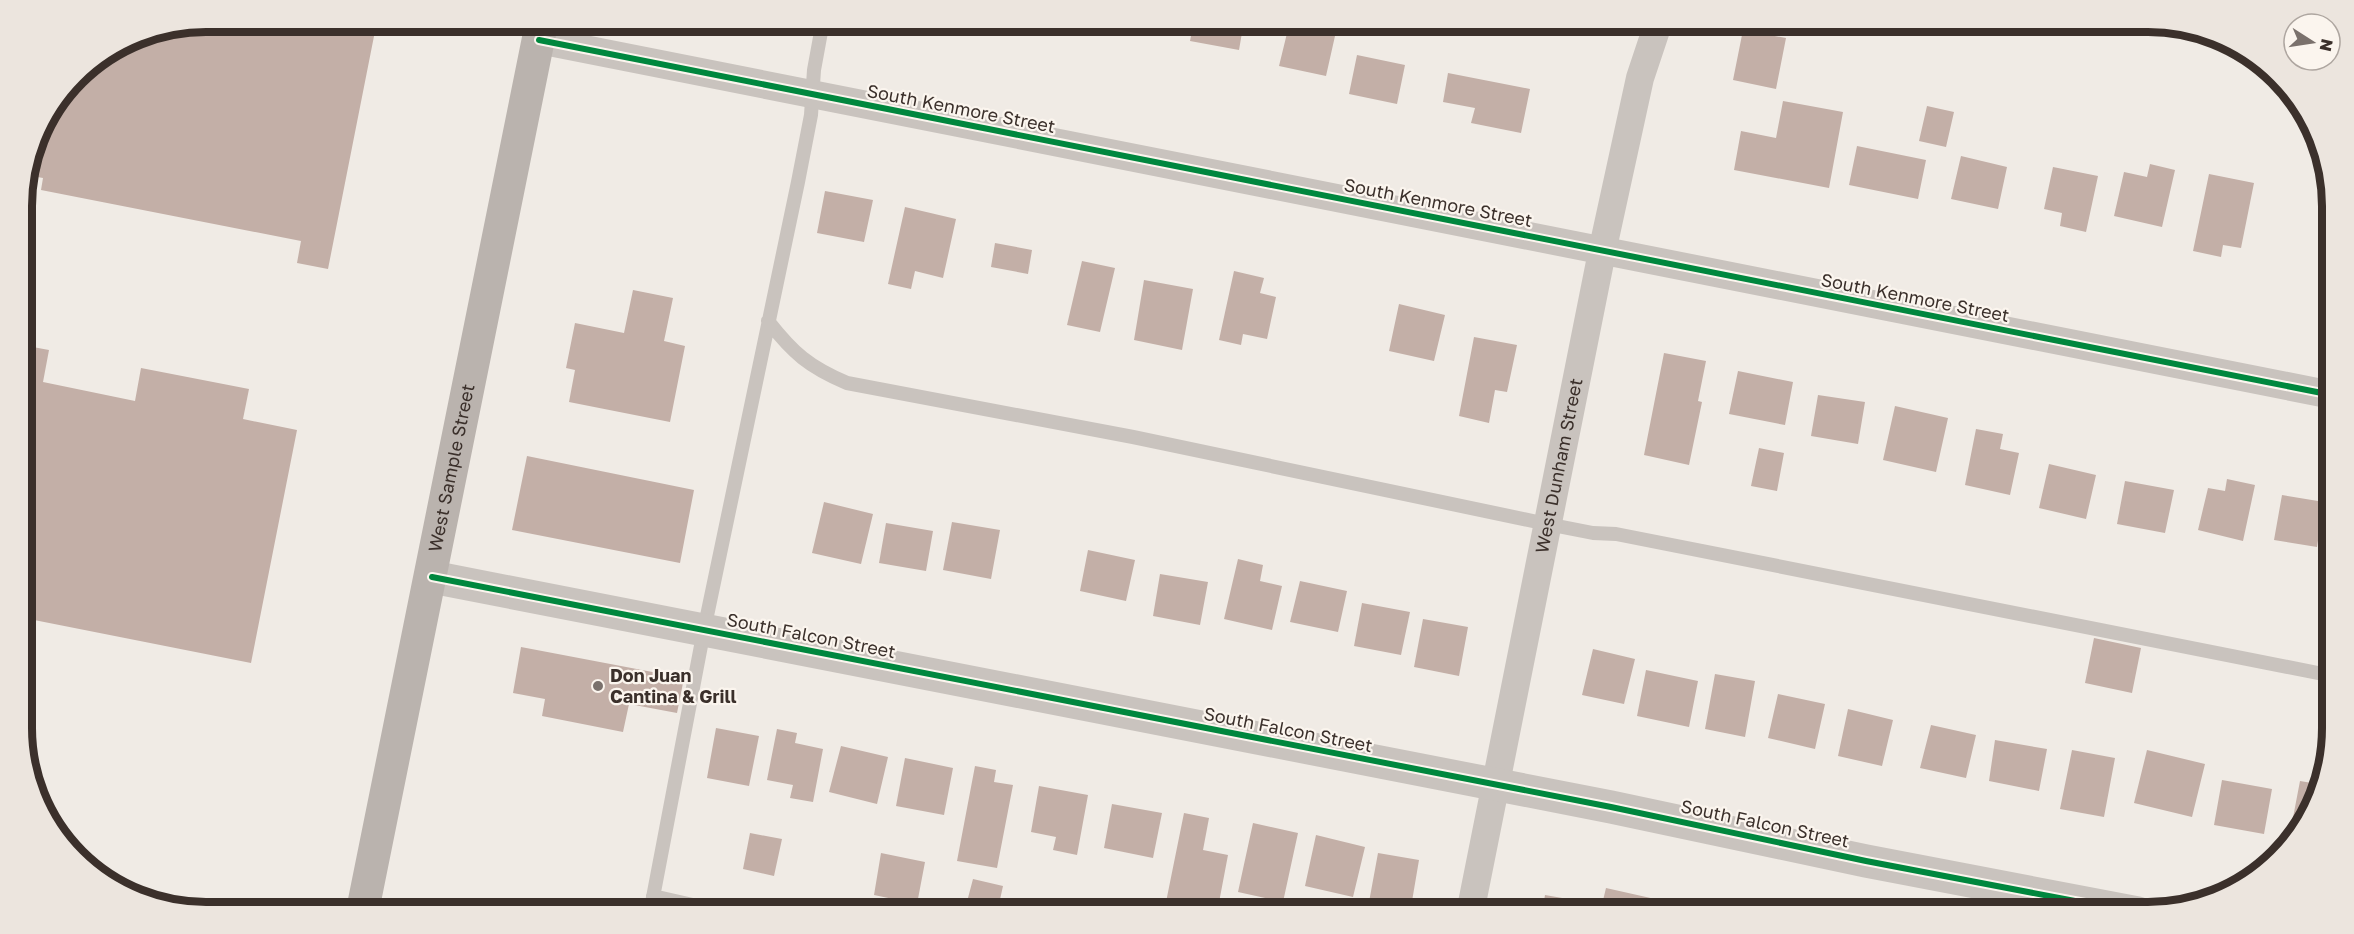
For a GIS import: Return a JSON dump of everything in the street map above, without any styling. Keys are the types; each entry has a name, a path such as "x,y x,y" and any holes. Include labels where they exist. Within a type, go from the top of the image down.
{"main road":[{"name":"West Sample Street","path":"364,902 432,577 540,32"}],"street":[{"name":"South Kenmore Street","path":"544,32 813,95 2322,393"},
{"name":"West Dunham Street","path":"1472,902 1602,252 1640,78 1655,32"},
{"name":"South Falcon Street","path":"432,577 1611,807 1866,861 2080,902"}],"lane":[{"path":"652,902 704,630 798,182 821,32"},
{"path":"768,321 789,348 826,374 847,383 1156,442 1546,524 1593,533 1616,534 2322,674"},
{"path":"653,896 679,902"}],"building":[{"path":"375,32 328,269 297,263 301,241 41,190 43,178 34,176 37,161 49,129 67,100 91,75 129,49 183,33"},
{"path":"1148,32 1169,32 1168,36"},
{"path":"1192,32 1242,32 1239,50 1190,41"},
{"path":"1287,32 1318,32 1335,36 1326,76 1279,66"},
{"path":"1546,32 1569,32 1568,36"},
{"path":"1743,32 1786,38 1776,89 1733,80"},
{"path":"1357,55 1405,65 1397,104 1349,94"},
{"path":"1448,73 1530,89 1521,133 1471,123 1475,108 1443,102"},
{"path":"1783,101 1843,112 1829,188 1734,170 1741,131 1776,138"},
{"path":"1927,106 1954,112 1946,147 1919,141"},
{"path":"1857,146 1926,160 1918,199 1849,185"},
{"path":"1961,156 2007,167 1998,209 1951,199"},
{"path":"2150,164 2175,170 2162,227 2114,216 2124,172 2147,177"},
{"path":"2053,167 2098,176 2086,232 2060,226 2062,213 2044,209"},
{"path":"2209,174 2254,183 2241,248 2223,245 2221,257 2193,251"},
{"path":"825,191 873,200 864,242 817,233"},
{"path":"905,207 956,219 943,278 915,271 911,289 888,284"},
{"path":"995,243 1032,250 1028,274 991,267"},
{"path":"1082,261 1115,268 1100,332 1067,325"},
{"path":"1234,271 1264,278 1260,293 1276,297 1267,339 1243,334 1241,345 1219,340"},
{"path":"1144,280 1193,289 1182,350 1134,340"},
{"path":"633,290 673,298 664,341 685,346 670,422 569,402 575,370 566,368 575,323 624,333"},
{"path":"1399,304 1445,315 1434,361 1389,351"},
{"path":"1474,337 1517,345 1507,392 1495,390 1489,423 1459,416"},
{"path":"32,347 49,350 43,382 135,401 141,368 249,389 243,419 297,430 251,663 32,620"},
{"path":"1664,353 1706,361 1698,401 1702,402 1689,465 1644,455"},
{"path":"1738,371 1793,382 1785,425 1729,414"},
{"path":"1818,395 1865,402 1858,444 1811,436"},
{"path":"1895,406 1948,418 1936,472 1883,460"},
{"path":"1976,429 2003,434 2000,449 2019,453 2010,495 1965,485"},
{"path":"1759,448 1784,453 1777,491 1751,486"},
{"path":"527,456 694,490 680,563 512,530"},
{"path":"2049,464 2096,475 2086,519 2039,508"},
{"path":"2227,479 2255,485 2243,541 2198,530 2208,488 2225,491"},
{"path":"2125,481 2174,490 2165,533 2117,524"},
{"path":"2282,495 2322,502 2317,547 2274,540"},
{"path":"824,502 873,514 861,564 812,553"},
{"path":"952,522 1000,530 991,579 943,570"},
{"path":"886,523 933,531 926,571 879,563"},
{"path":"1088,550 1135,560 1126,601 1080,591"},
{"path":"1238,559 1263,565 1260,581 1282,586 1272,630 1224,619"},
{"path":"1160,574 1208,582 1200,625 1153,616"},
{"path":"1300,581 1347,591 1338,632 1290,622"},
{"path":"1362,603 1410,612 1401,655 1354,646"},
{"path":"1423,619 1468,627 1459,676 1414,667"},
{"path":"2094,638 2141,648 2132,693 2085,683"},
{"name":"Don Juan Cantina & Grill","path":"521,647 684,678 677,713 629,704 623,732 542,716 545,699 513,693"},
{"path":"1593,649 1635,659 1624,704 1582,695"},
{"path":"1646,670 1698,681 1689,727 1637,716"},
{"path":"1715,674 1755,681 1745,737 1705,729"},
{"path":"1778,694 1825,704 1815,749 1768,738"},
{"path":"1848,709 1893,720 1882,766 1838,756"},
{"path":"1931,725 1976,735 1966,778 1920,768"},
{"path":"716,728 759,736 749,786 707,778"},
{"path":"777,729 797,733 795,743 823,749 813,802 790,798 793,785 767,780"},
{"path":"1995,740 2047,749 2039,791 1989,781"},
{"path":"841,746 888,757 877,804 829,792"},
{"path":"2072,750 2115,758 2104,817 2060,809"},
{"path":"2147,750 2205,764 2192,817 2134,803"},
{"path":"905,758 953,768 944,815 896,806"},
{"path":"975,766 996,770 994,782 1013,785 997,868 957,861"},
{"path":"2222,780 2272,789 2264,834 2214,825"},
{"path":"2300,781 2313,783 2305,805 2291,827"},
{"path":"1039,786 1088,795 1077,855 1053,850 1056,837 1031,832"},
{"path":"1112,804 1162,813 1153,858 1104,848"},
{"path":"1184,813 1209,818 1203,850 1228,855 1219,902 1166,902"},
{"path":"1253,823 1298,833 1283,902 1238,892"},
{"path":"750,833 782,839 774,876 743,869"},
{"path":"1316,835 1365,847 1353,897 1305,886"},
{"path":"881,853 925,862 917,902 874,895"},
{"path":"1378,853 1419,860 1412,902 1369,902"},
{"path":"973,879 1003,886 999,902 967,902"},
{"path":"1606,888 1655,899 1654,902 1603,902"},
{"path":"1545,895 1585,902 1544,902"}],"cycle path":[{"path":"539,40 2322,393"},
{"path":"432,577 1611,807 1866,861 2080,902"}],"place":[{"name":"Don Juan Cantina & Grill","path":"598,686"}]}
